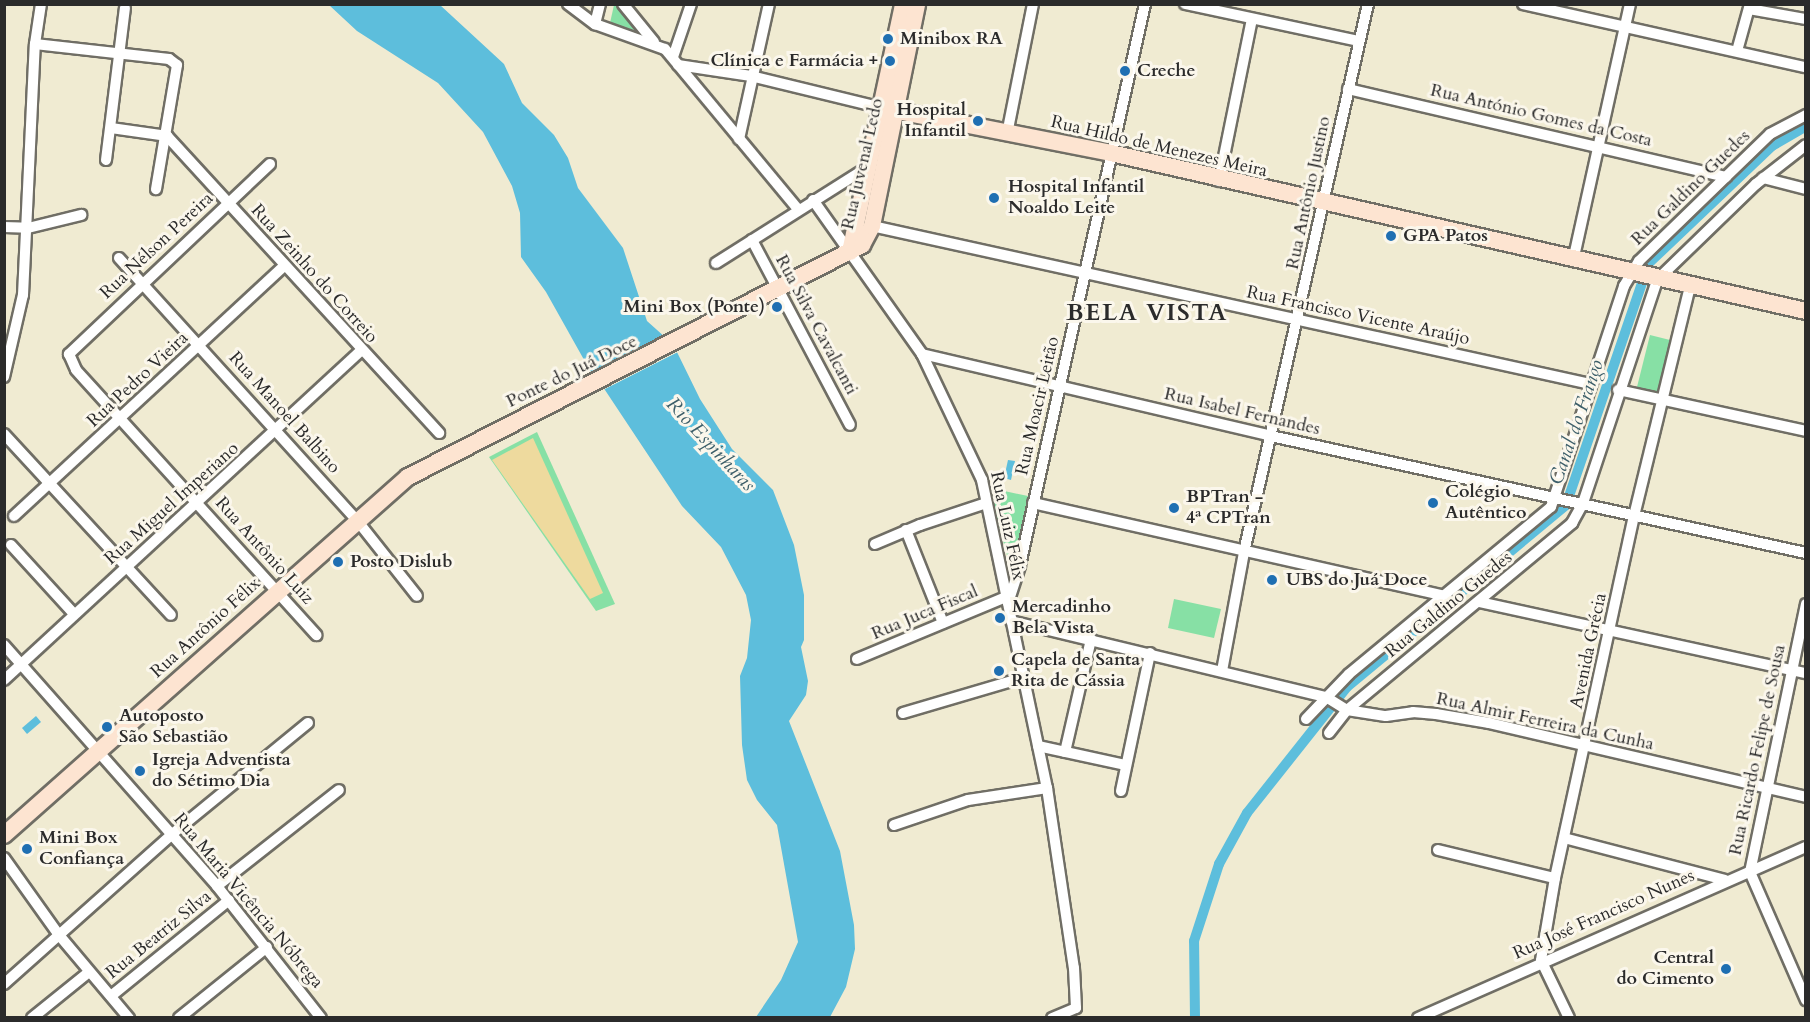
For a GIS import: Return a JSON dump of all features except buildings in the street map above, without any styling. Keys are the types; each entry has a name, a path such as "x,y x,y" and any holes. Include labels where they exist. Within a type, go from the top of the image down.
{"main road":[{"name":"Rua Juvenal Ledo","path":"850,252 862,245 872,225 903,4"},
{"name":"Rua Juvenal Ledo","path":"850,252 868,167 889,110 917,4"},
{"name":"Rua Hildo de Menezes Meira","path":"889,110 1111,153 1219,181 1657,280 1806,311"},
{"name":"Ponte do Juá Doce","path":"440,459 722,320 850,252"},
{"name":"Rua Antônio Félix","path":"4,835 356,519 394,487 440,459"}],"street":[{"path":"4,377 23,295 35,44 41,4"},
{"path":"568,4 595,24 654,42"},
{"path":"595,24 600,4"},
{"path":"623,4 654,42 676,61 798,209"},
{"path":"676,61 690,4"},
{"path":"739,139 769,4"},
{"path":"1006,134 1034,4"},
{"name":"Rua Moacir Leitão","path":"1007,600 1033,503 1145,4"},
{"path":"1185,4 1359,41"},
{"name":"Rua Antônio Justino","path":"1221,671 1244,552 1299,320 1368,4"},
{"path":"1523,4 1806,67"},
{"path":"1573,261 1630,4"},
{"path":"1737,51 1749,7 1806,19"},
{"path":"106,160 125,8"},
{"path":"1219,181 1252,19"},
{"path":"35,44 120,51 168,58 177,65 167,136 156,189"},
{"name":"Rua Hildo de Menezes Meira","path":"676,61 752,76 889,110"},
{"name":"Rua António Gomes da Costa","path":"1348,88 1726,177"},
{"name":"Rua Galdino Guedes","path":"1306,719 1445,596 1536,521 1557,496 1590,384 1630,274 1654,245 1770,134 1806,116"},
{"path":"111,128 167,136"},
{"name":"Rua Zeinho do Correio","path":"167,136 283,267 439,433"},
{"name":"Rua Galdino Guedes","path":"1329,733 1346,709 1563,533 1583,503 1618,390 1657,280 1763,178 1806,144"},
{"name":"Rua Nélson Pereira","path":"69,354 142,282 270,164"},
{"path":"716,263 798,209 868,167"},
{"path":"1763,178 1806,189"},
{"name":"Rua Luiz Félix","path":"813,200 880,300 922,354 974,456 1047,789 1076,1008 1052,1017"},
{"path":"4,227 28,228 81,215"},
{"name":"Rua Francisco Vicente Araújo","path":"872,225 1590,384"},
{"name":"Rua Silva Cavalcanti","path":"752,240 780,289 850,425"},
{"name":"Rua Manoel Balbino","path":"119,258 356,519 417,596"},
{"name":"Rua Pedro Vieira","path":"14,516 283,267"},
{"name":"Avenida Grécia","path":"1541,960 1555,878 1586,747 1634,516 1690,287"},
{"name":"Rua Miguel Imperiano","path":"4,680 74,614 199,503 361,350"},
{"name":"Rua Antônio Luiz","path":"69,354 76,370 278,590 316,635"},
{"name":"Rua Isabel Fernandes","path":"922,354 1271,436 1557,496 1634,516 1806,553"},
{"path":"1618,390 1806,431"},
{"path":"4,434 171,615"},
{"path":"874,544 906,530 986,503"},
{"path":"1033,503 1445,596"},
{"path":"906,530 943,623"},
{"path":"11,545 74,614"},
{"name":"Rua Juca Fiscal","path":"857,659 943,623 1007,600"},
{"path":"1479,602 1806,673"},
{"name":"Rua Ricardo Felipe de Sousa","path":"1806,604 1764,788 1750,872 1806,1000"},
{"name":"Rua Almir Ferreira da Cunha","path":"1011,621 1329,698 1346,709 1386,716 1436,714 1806,796"},
{"path":"1065,752 1091,639"},
{"name":"Rua Maria Vicência Nóbrega","path":"4,645 229,900 321,1017"},
{"path":"1121,791 1150,653"},
{"path":"903,712 1022,678"},
{"path":"4,984 171,835 308,723"},
{"path":"1038,746 1126,765"},
{"path":"894,825 968,800 1047,789"},
{"path":"217,886 339,790"},
{"path":"1564,838 1725,880"},
{"name":"Rua José Francisco Nunes","path":"1418,1017 1541,960 1806,847"},
{"path":"1438,850 1555,878"},
{"path":"4,858 59,935 129,1017"},
{"name":"Rua Beatriz Silva","path":"111,996 229,900"},
{"path":"179,1017 267,947"},
{"path":"1541,960 1569,1017"},
{"path":"32,1017 89,972"}],"green space":[{"path":"614,5 617,5 644,37 610,23"},
{"path":"1650,335 1670,340 1657,392 1637,387"},
{"path":"537,432 615,604 596,611 489,457"},
{"path":"995,489 1028,496 1012,574 994,507"},
{"path":"1174,599 1221,609 1214,638 1168,628"}],"sand":[{"path":"533,438 603,593 590,599 492,460"}],"water":[{"path":"329,5 440,5 504,64 522,103 554,135 568,158 578,188 623,248 647,321 666,338 592,374 546,292 521,257 520,213 512,186 483,132 438,83 357,31"},
{"name":"Rio Espinharas","path":"675,348 700,399 732,449 773,490 794,545 804,595 804,640 801,647 808,681 806,695 789,721 840,851 854,925 855,949 846,987 830,1017 756,1017 781,980 798,942 777,825 757,800 747,780 742,745 740,676 747,658 751,620 746,595 721,547 682,506 601,384"},
{"path":"1008,460 1015,461 1011,480 1004,478"},
{"path":"36,716 41,722 27,734 22,728"}],"pier":[{"path":"677,346 680,351 603,390 598,385"}],"waterway":[{"name":"Canal do Frango","path":"1195,1018 1194,941 1219,864 1247,813 1347,687 1566,505 1649,263 1772,146 1806,126"}],"place":[{"name":"Minibox RA","path":"888,39"},
{"name":"Clínica e Farmácia +","path":"890,61"},
{"name":"Creche","path":"1125,71"},
{"name":"Hospital Infantil","path":"978,121"},
{"name":"Hospital Infantil Noaldo Leite","path":"994,198"},
{"name":"GPA Patos","path":"1391,236"},
{"name":"Mini Box (Ponte)","path":"777,307"},
{"name":"Colégio Autêntico","path":"1433,503"},
{"name":"BPTran - 4ª CPTran","path":"1174,508"},
{"name":"Posto Dislub","path":"338,562"},
{"name":"UBS do Juá Doce","path":"1272,580"},
{"name":"Mercadinho Bela Vista","path":"1000,618"},
{"name":"Capela de Santa Rita de Cássia","path":"999,671"},
{"name":"Autoposto São Sebastião","path":"107,727"},
{"name":"Igreja Adventista do Sétimo Dia","path":"140,771"},
{"name":"Mini Box Confiança","path":"27,849"},
{"name":"Central do Cimento","path":"1726,969"}],"district":[{"name":"BELA VISTA","path":"1147,313"}]}
